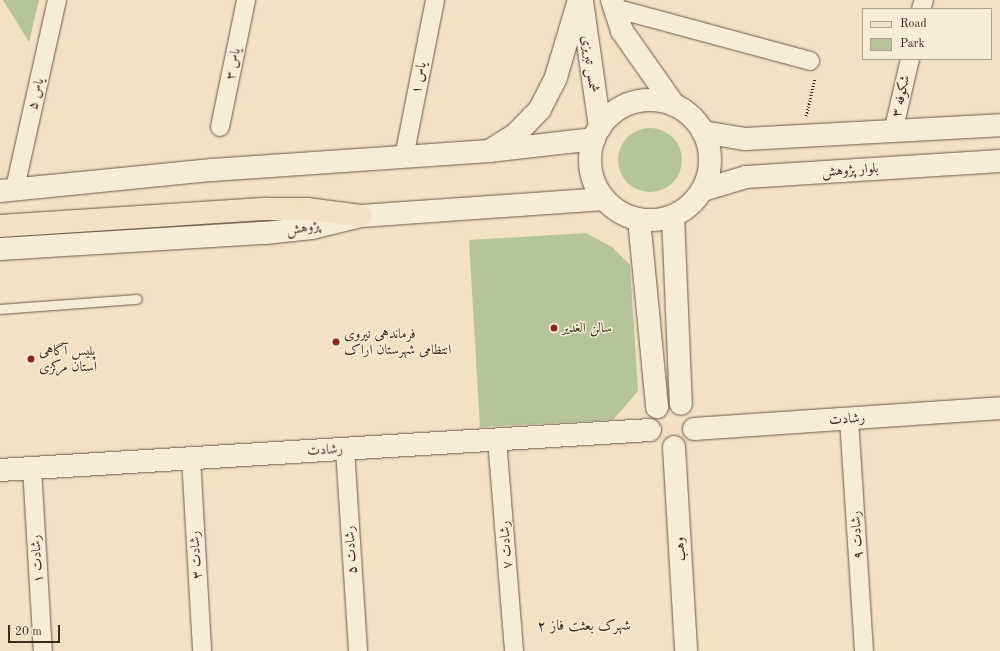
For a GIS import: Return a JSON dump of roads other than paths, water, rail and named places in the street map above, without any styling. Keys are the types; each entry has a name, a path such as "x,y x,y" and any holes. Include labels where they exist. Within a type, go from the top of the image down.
{"main road":[{"path":"489,151 516,134 540,109 556,77 580,0"},
{"name":"شمس تبریزی","path":"580,0 597,134"},
{"path":"613,4 622,31 674,105"},
{"path":"656,100 674,105 691,116 703,132 710,151 709,171 703,190 690,205 673,216 656,220 639,220 616,210 604,199 596,186 591,171 590,155 597,134 619,109 637,102 656,100"},
{"path":"703,132 745,139 1000,125"},
{"path":"8,189 212,170 489,151 597,134"},
{"name":"بلوار پژوهش","path":"703,190 746,177 1000,161"},
{"name":"پژوهش","path":"0,249 265,233 312,228 361,216 604,199"},
{"path":"0,226 266,209 307,209 361,216"},
{"path":"673,216 681,404"},
{"path":"639,220 658,407"},
{"path":"669,402 681,404 692,414 694,429 687,441 674,447 662,444 650,430 650,417 658,407 669,402"},
{"name":"رشادت","path":"694,429 1000,408"},
{"name":"رشادت","path":"0,470 650,430"},
{"name":"وهب","path":"674,447 686,651"}],"street":[{"name":"یاس ۵","path":"8,189 57,0"},
{"name":"یاس ۳","path":"220,127 246,0"},
{"name":"یاس ۱","path":"404,157 435,0"},
{"path":"613,4 810,61"},
{"name":"شکوفه ۳","path":"893,132 910,60"},
{"name":"رشادت ۹","path":"849,418 864,651"},
{"name":"رشادت ۷","path":"497,439 514,651"},
{"name":"رشادت ۵","path":"345,448 358,651"},
{"name":"رشادت ۳","path":"190,458 202,651"},
{"name":"رشادت ۱","path":"32,468 43,651"}],"lane":[{"path":"0,309 137,299"}],"place":[{"name":"سالن الغدیر","path":"554,328"},
{"name":"فرماندهی نیروی انتظامی شهرستان اراک","path":"336,342"},
{"name":"پلیس آگاهی استان مرکزی","path":"31,359"}],"district":[{"name":"شهرک بعثت فاز ۲","path":"584,627"}]}
